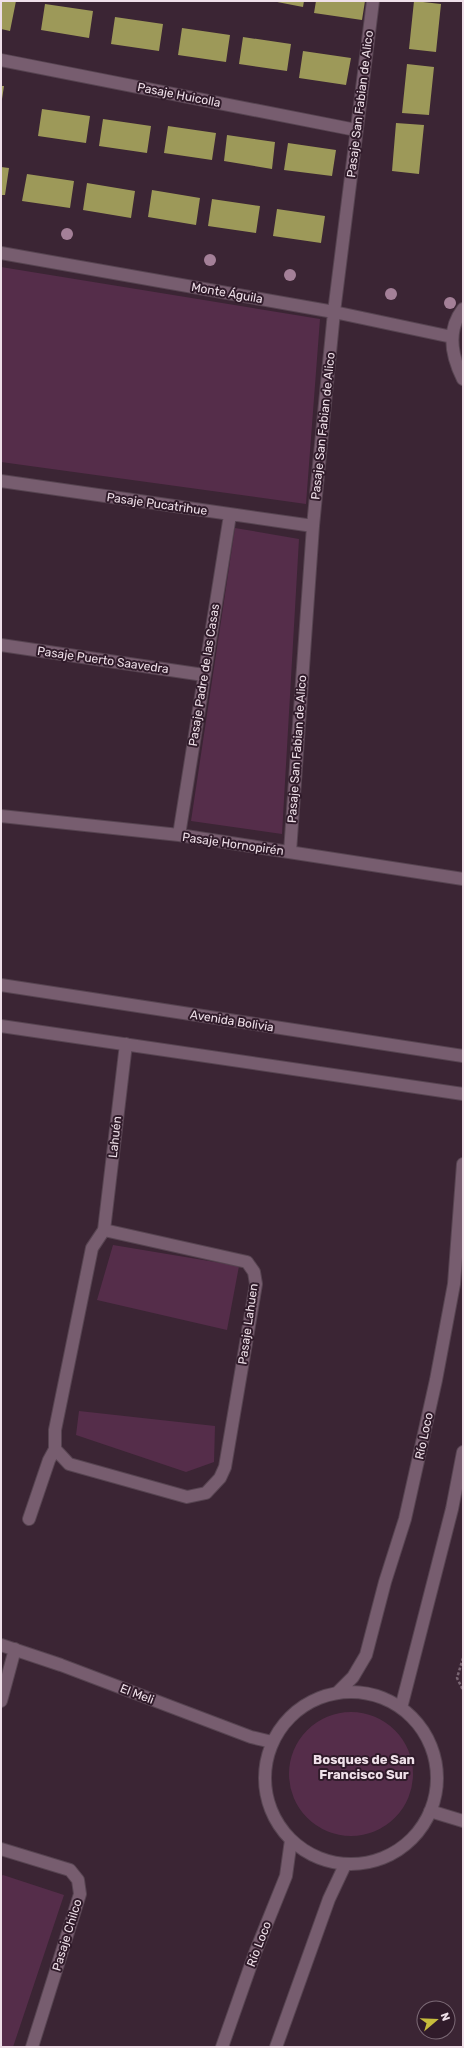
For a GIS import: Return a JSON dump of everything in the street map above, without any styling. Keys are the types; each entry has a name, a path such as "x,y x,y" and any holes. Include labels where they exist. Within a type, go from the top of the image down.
{"street":[{"name":"Pasaje San Fabian de Alico","path":"290,852 313,526 334,312 373,1"},
{"name":"Pasaje Huicolla","path":"1,60 356,130"},
{"name":"Monte Águila","path":"1,253 334,312 452,337"},
{"path":"463,309 452,337 454,359 463,379"},
{"name":"Pasaje Pucatrihue","path":"1,482 313,526"},
{"name":"Pasaje Padre de las Casas","path":"179,836 230,515"},
{"name":"Pasaje Puerto Saavedra","path":"1,644 204,675"},
{"name":"Pasaje Hornopirén","path":"1,816 179,836 463,879"},
{"name":"Avenida Bolivia","path":"1,985 463,1056"},
{"path":"1,1026 463,1094"},
{"name":"Lahuén","path":"104,1230 126,1044"},
{"name":"Río Loco","path":"337,1693 353,1677 366,1655 414,1483 454,1284 463,1164"},
{"path":"28,1518 49,1460 55,1449 55,1430 92,1248 104,1230"},
{"name":"Pasaje Lahuen","path":"55,1449 69,1464 187,1497 206,1493 220,1478 225,1467 256,1284 254,1272 246,1262 104,1230"},
{"path":"401,1708 452,1509 463,1452"},
{"name":"El Meli","path":"1,1645 251,1737 272,1742"},
{"path":"1,1701 15,1649"},
{"path":"356,1692 375,1695 401,1708 420,1727 432,1750 436,1781 435,1794 430,1811 418,1833 400,1850 370,1863 345,1865 316,1858 290,1840 275,1819 266,1794 265,1768 272,1742 286,1721 298,1710 313,1700 337,1693 356,1692"},
{"path":"430,1811 463,1821"},
{"name":"Río Loco","path":"222,2047 255,1953 286,1876 290,1840"},
{"name":"Pasaje Chilco","path":"1,1849 70,1870 78,1880 80,1894 32,2047"},
{"path":"276,2047 329,1899 345,1865"}],"path":[{"path":"463,1658 457,1678 463,1690"}],"shaded area":[{"path":"1,267 320,319 306,504 1,462"},
{"path":"235,528 299,539 282,834 191,821"},
{"path":"113,1245 239,1266 227,1330 97,1300"},
{"path":"79,1411 215,1426 214,1462 186,1472 76,1435"},
{"path":"357,1712 375,1716 386,1722 399,1734 409,1750 413,1774 409,1798 403,1809 391,1822 369,1834 345,1836 327,1832 316,1826 303,1814 291,1792 289,1768 293,1750 299,1739 311,1726 333,1714"},
{"path":"3,1875 64,1895 13,2047 1,2047 1,1876"}],"building":[{"path":"1,1 16,1 10,31 1,29"},
{"path":"272,1 304,1 303,7"},
{"path":"316,1 365,1 362,20 314,13"},
{"path":"414,1 441,4 436,52 409,49"},
{"path":"45,4 93,11 89,38 41,30"},
{"path":"115,17 163,24 159,51 111,44"},
{"path":"182,28 230,35 226,62 178,55"},
{"path":"243,37 291,44 287,71 239,64"},
{"path":"303,51 351,58 346,85 299,78"},
{"path":"407,64 434,67 429,115 402,113"},
{"path":"1,86 4,86 2,99 1,99"},
{"path":"42,109 90,116 86,143 38,136"},
{"path":"103,119 151,126 147,153 99,146"},
{"path":"396,123 424,125 419,174 392,171"},
{"path":"168,126 216,133 212,160 164,153"},
{"path":"227,135 275,142 272,169 224,161"},
{"path":"288,143 336,150 332,176 284,170"},
{"path":"1,167 9,168 5,195 1,195"},
{"path":"27,174 74,181 70,208 22,201"},
{"path":"87,183 135,191 131,218 83,210"},
{"path":"152,190 200,198 196,225 148,217"},
{"path":"212,199 260,206 256,233 208,226"},
{"path":"277,209 325,216 321,243 273,236"}],"district":[{"name":"Bosques de San Francisco Sur","path":"364,1766"}]}
